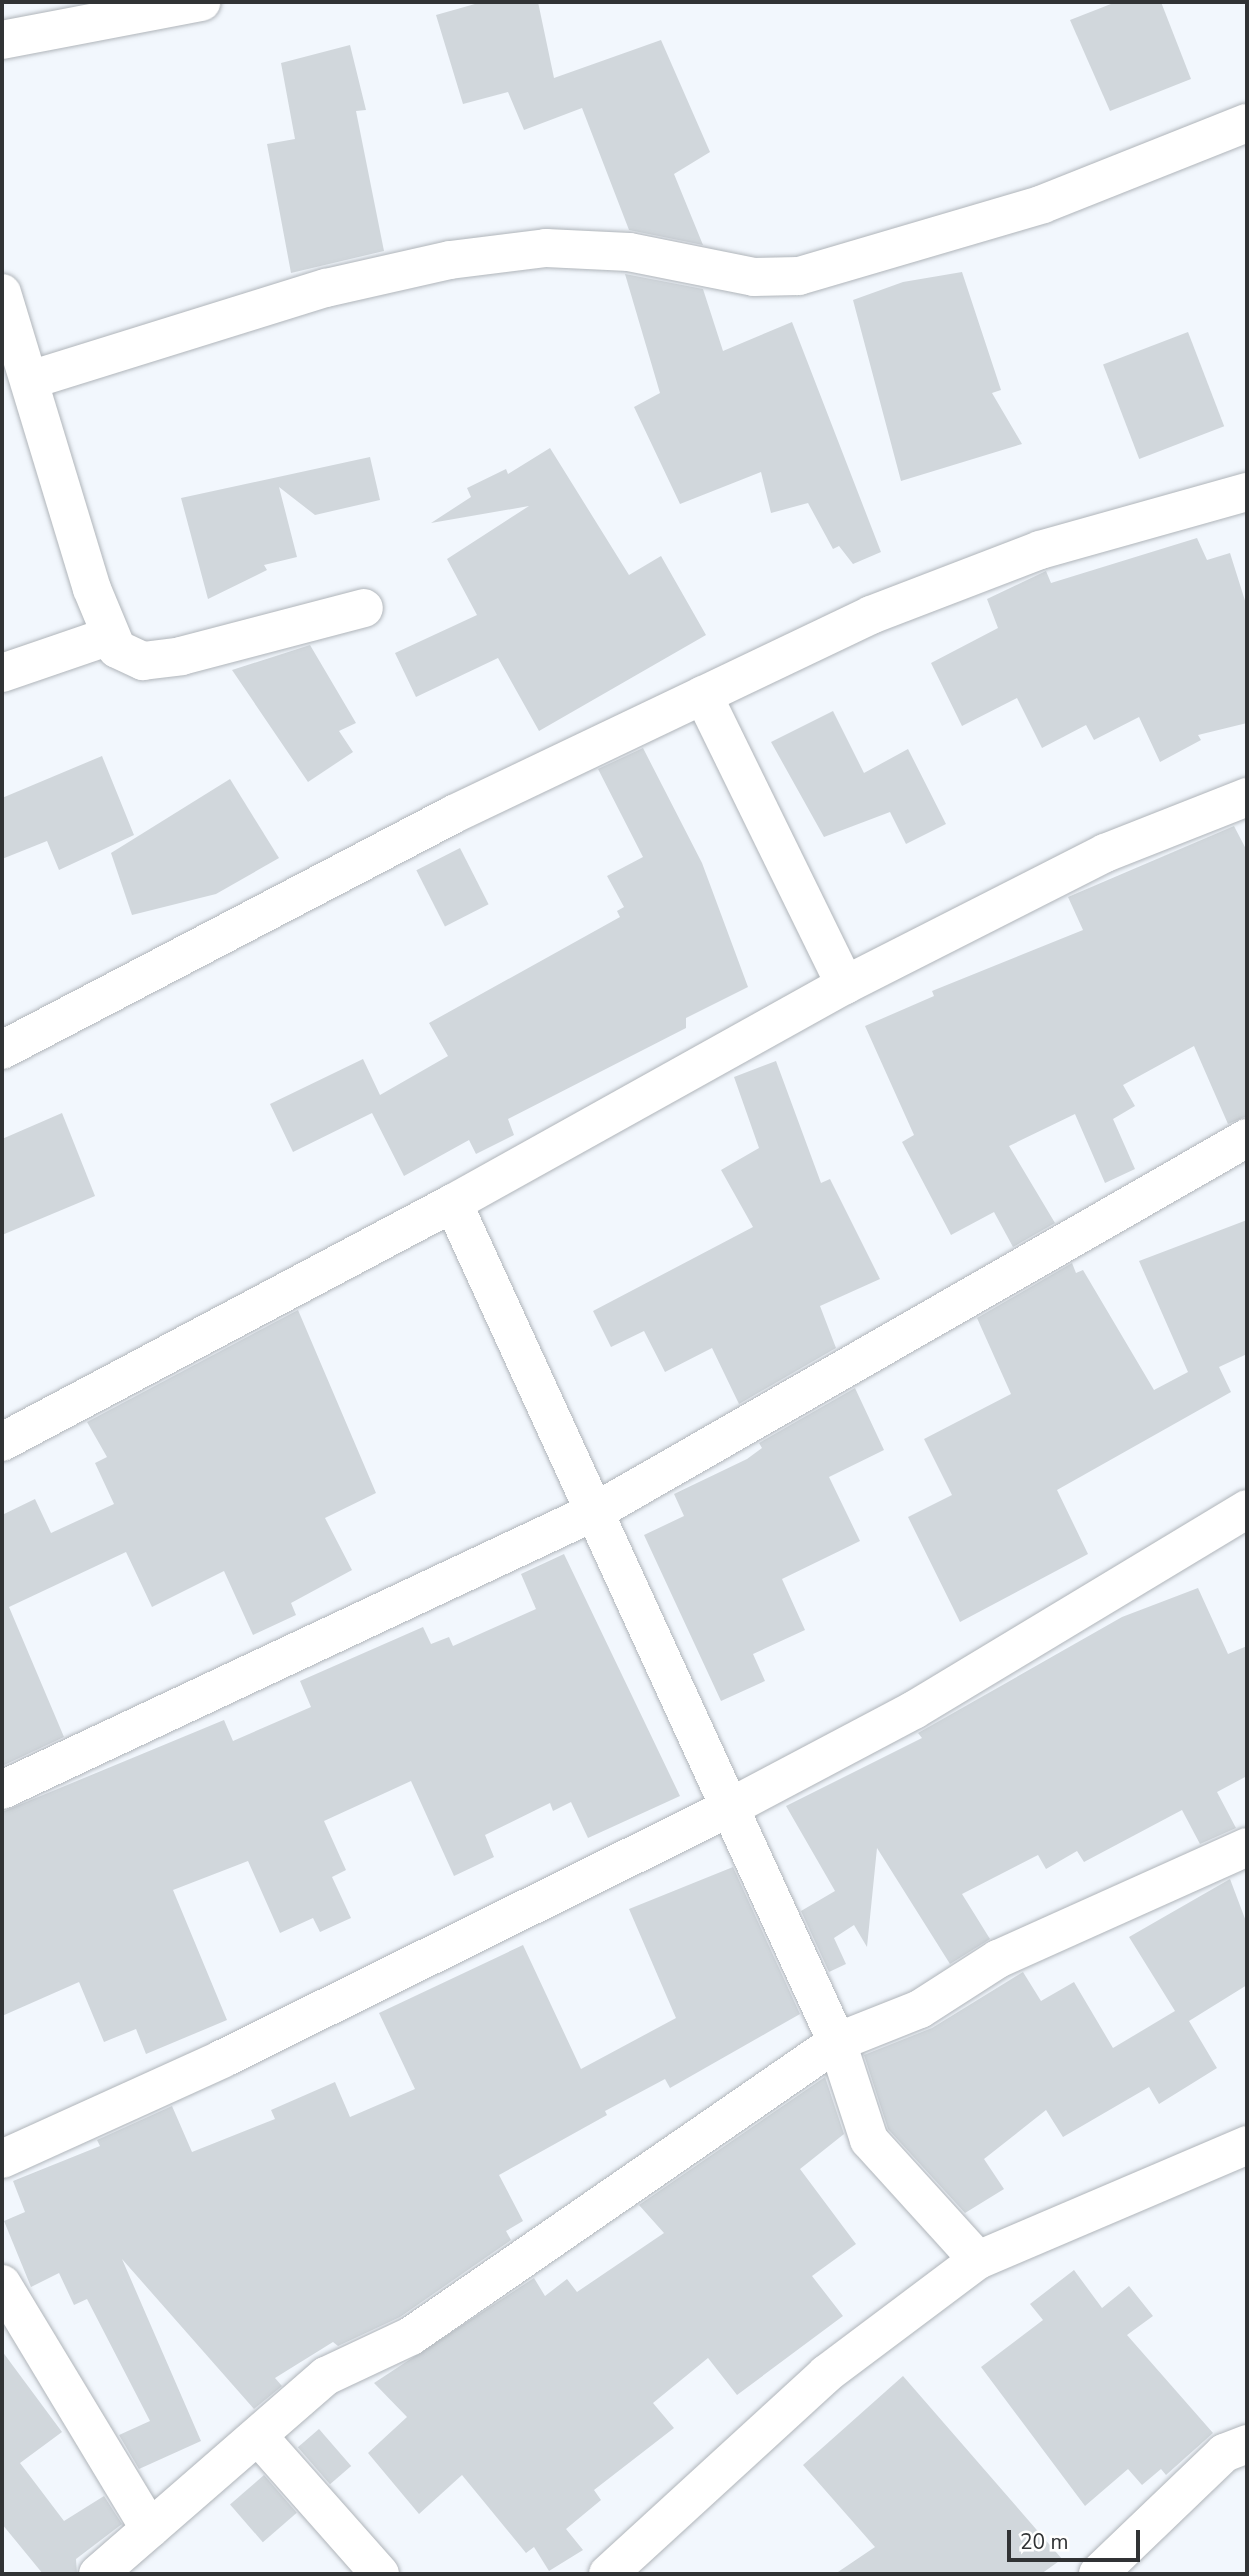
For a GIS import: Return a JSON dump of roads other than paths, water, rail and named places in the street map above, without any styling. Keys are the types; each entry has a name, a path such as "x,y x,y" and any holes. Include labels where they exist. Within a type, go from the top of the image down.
{"street":[{"path":"2,40 201,2"},
{"path":"30,380 327,288 450,260 546,248 629,252 754,277 799,276 1042,204 1247,123"},
{"path":"2,293 110,636 127,657 143,661 364,608"},
{"path":"2,1050 454,814 871,615 1040,550 1247,492"},
{"path":"2,673 110,636"},
{"path":"703,695 845,985"},
{"path":"2,1442 453,1203 845,985 1105,853 1247,797"},
{"path":"2,1790 598,1510 1247,1138"},
{"path":"453,1203 598,1510 726,1810 837,2042 870,2140 978,2260"},
{"path":"2,2159 222,2059 726,1810 914,1710 1247,1509"},
{"path":"98,2574 327,2376 411,2336 837,2042 920,2009 998,1959 1247,1847"},
{"path":"608,2574 826,2374 978,2260 1247,2145"},
{"path":"2,2284 150,2529"},
{"path":"258,2436 380,2574"},
{"path":"1098,2574 1224,2453 1247,2444"}]}
